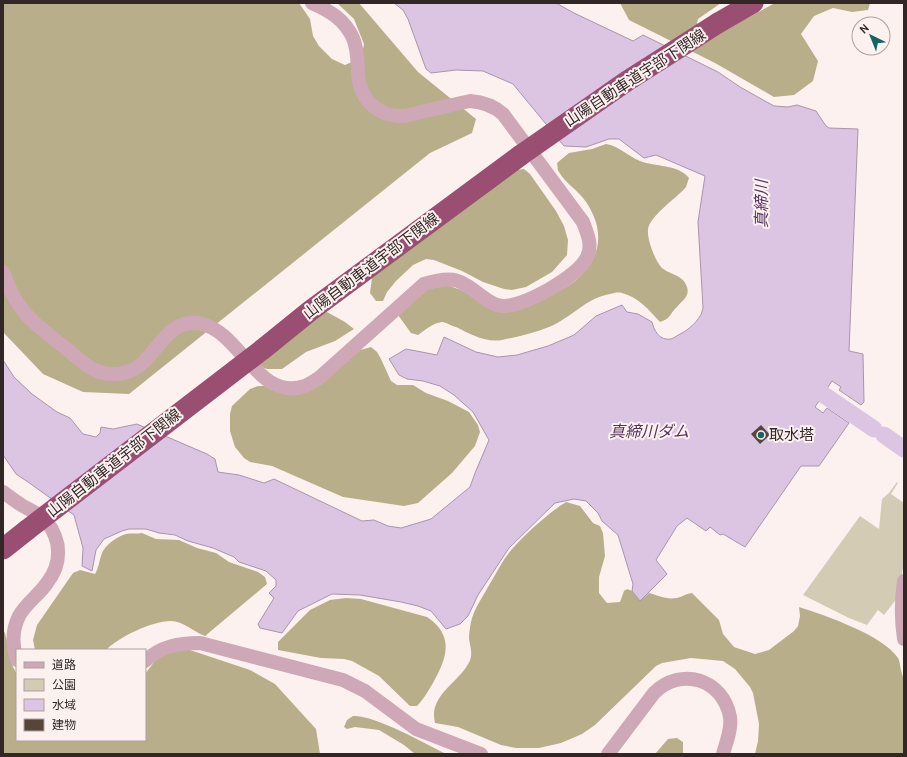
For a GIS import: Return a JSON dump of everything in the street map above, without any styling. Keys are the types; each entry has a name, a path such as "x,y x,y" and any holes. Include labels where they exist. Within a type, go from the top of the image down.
{"highway":[{"name":"山陽自動車道宇部下関線","path":"3,548 263,349 310,311 521,155 627,81 718,23 753,3"}],"street":[{"path":"3,272 19,305 33,321 96,371 107,374 129,372 138,367 168,334 177,327 191,323 200,323 213,327 223,334 261,375 275,384 286,388 305,386 318,378 424,284 446,278 460,281 489,301 502,306 517,304 558,285 576,272 587,257 590,239 583,222 503,114 491,105 470,101 402,116 388,114 376,109 365,97 358,81 356,50 348,29 330,11 312,3"},
{"path":"3,492 39,514 47,522 57,540 59,549 58,562 54,573 47,584 26,606 15,625 13,638 16,657"},
{"path":"904,581 901,600 904,639"},
{"path":"146,660 160,650 174,644 200,643 343,680 365,691 416,729 481,754"},
{"path":"608,754 654,694 670,681 679,679 697,680 712,687 724,701 730,719 730,727 723,754"}],"green space":[{"path":"897,482 898,483 891,494 904,503 904,562 898,597 884,615 878,610 867,625 849,618 803,595 860,516 879,529 882,499 889,493"}],"shaded area":[{"path":"3,3 299,3 310,19 313,36 319,46 332,59 345,65 361,58 364,44 354,19 337,3 359,3 418,72 476,119 472,133 430,153 129,394 83,392 43,374 3,332"},
{"path":"620,3 721,3 698,19 697,23 711,38 775,3 870,3 868,10 852,12 833,8 814,16 801,34 818,61 813,81 794,95 774,97 715,63 629,20"},
{"path":"606,144 615,147 640,161 679,170 689,178 686,187 658,213 653,219 648,230 650,244 661,267 679,277 685,283 688,290 685,298 674,309 669,317 660,322 638,301 622,293 613,293 593,300 549,327 526,335 502,340 496,341 484,339 442,322 432,325 418,335 411,333 398,315 425,290 447,285 461,290 495,309 550,295 569,285 580,277 589,266 595,255 598,243 598,230 594,216 586,202 562,176 558,170 557,163 569,153 592,149"},
{"path":"524,169 530,174 556,211 564,226 568,240 567,255 552,272 526,287 512,290 483,282 462,271 434,260 426,259 413,265 396,281 387,292 383,301 376,301 370,293 372,278 516,170"},
{"path":"327,312 354,329 335,341 306,352 282,369 267,369 257,365 322,314"},
{"path":"371,347 377,352 391,381 397,385 413,385 426,393 448,401 469,412 478,425 480,432 475,446 452,473 418,503 404,506 343,497 272,466 250,462 244,458 235,447 230,431 230,414 232,406 250,389 258,386 265,386 286,394 357,351"},
{"path":"566,502 580,506 593,523 600,526 603,533 605,556 599,577 599,593 607,603 620,602 624,591 627,589 632,591 640,601 649,593 666,598 673,598 692,593 719,620 723,634 734,647 755,654 769,650 794,631 798,626 800,616 799,607 852,627 880,641 898,658 904,678 904,754 755,754 758,741 759,724 753,693 750,687 735,669 723,661 691,658 662,663 656,666 595,725 582,734 561,743 539,748 516,748 501,745 458,727 435,723 434,713 440,697 470,661 470,626 478,604 509,552 524,536"},
{"path":"142,533 156,539 179,540 197,548 216,553 229,562 258,572 265,577 267,584 205,636 180,623 171,621 155,624 136,631 119,640 107,649 35,649 33,640 37,625 73,573 80,570 95,574 104,550 109,544 126,534"},
{"path":"346,598 361,599 427,617 436,624 442,632 446,648 442,665 424,698 417,706 410,706 379,676 352,661 344,659 321,658 278,650 278,642 310,610 330,600"},
{"path":"3,630 13,667 16,672 16,741 146,741 146,673 164,649 178,646 250,670 275,684 316,729 320,754 3,754"},
{"path":"353,716 374,720 413,737 446,754 415,754 404,745 379,730 355,727 347,729 344,727 347,720"},
{"path":"677,738 683,742 683,754 655,754 668,739"}],"water":[{"name":"真締川ダム","path":"394,3 556,3 633,41 643,35 718,72 740,87 774,106 788,107 797,105 816,111 829,128 858,129 849,351 863,354 864,402 861,405 839,390 841,387 832,381 815,407 823,413 827,408 849,423 819,466 801,466 745,547 723,534 720,535 710,527 706,531 687,518 677,526 656,560 667,574 640,601 632,591 633,584 618,535 602,521 598,513 586,501 574,499 555,503 509,548 478,595 468,616 460,624 446,629 431,611 418,606 360,595 332,594 298,611 282,633 260,628 258,624 274,598 269,593 276,586 276,580 266,571 239,562 234,557 213,548 188,541 175,535 159,533 146,529 129,529 122,531 104,539 96,550 92,571 82,566 83,548 74,515 16,474 3,455 3,360 14,377 32,394 57,412 70,418 83,434 96,437 100,433 101,427 113,429 137,424 207,454 215,459 218,472 239,475 264,483 274,479 362,521 374,520 388,526 401,528 431,519 470,487 489,440 473,412 454,395 440,386 423,381 407,379 399,375 389,359 406,349 437,355 444,337 476,352 498,357 517,355 548,346 574,335 596,316 622,305 627,312 638,314 652,322 660,337 663,338 672,339 692,326 701,314 703,308 698,222 705,176 656,155 644,158 619,139 609,139 586,147 564,146 513,84 483,71 456,70 431,73 426,69 408,19 403,10"}],"building":[{"name":"取水塔","path":"761,425 770,435 760,444 751,434"}],"waterway":[{"name":"真締川","path":"805,382 874,429"},
{"name":"真締川","path":"884,435 904,449"}],"place":[{"name":"取水塔","path":"761,435"}]}
